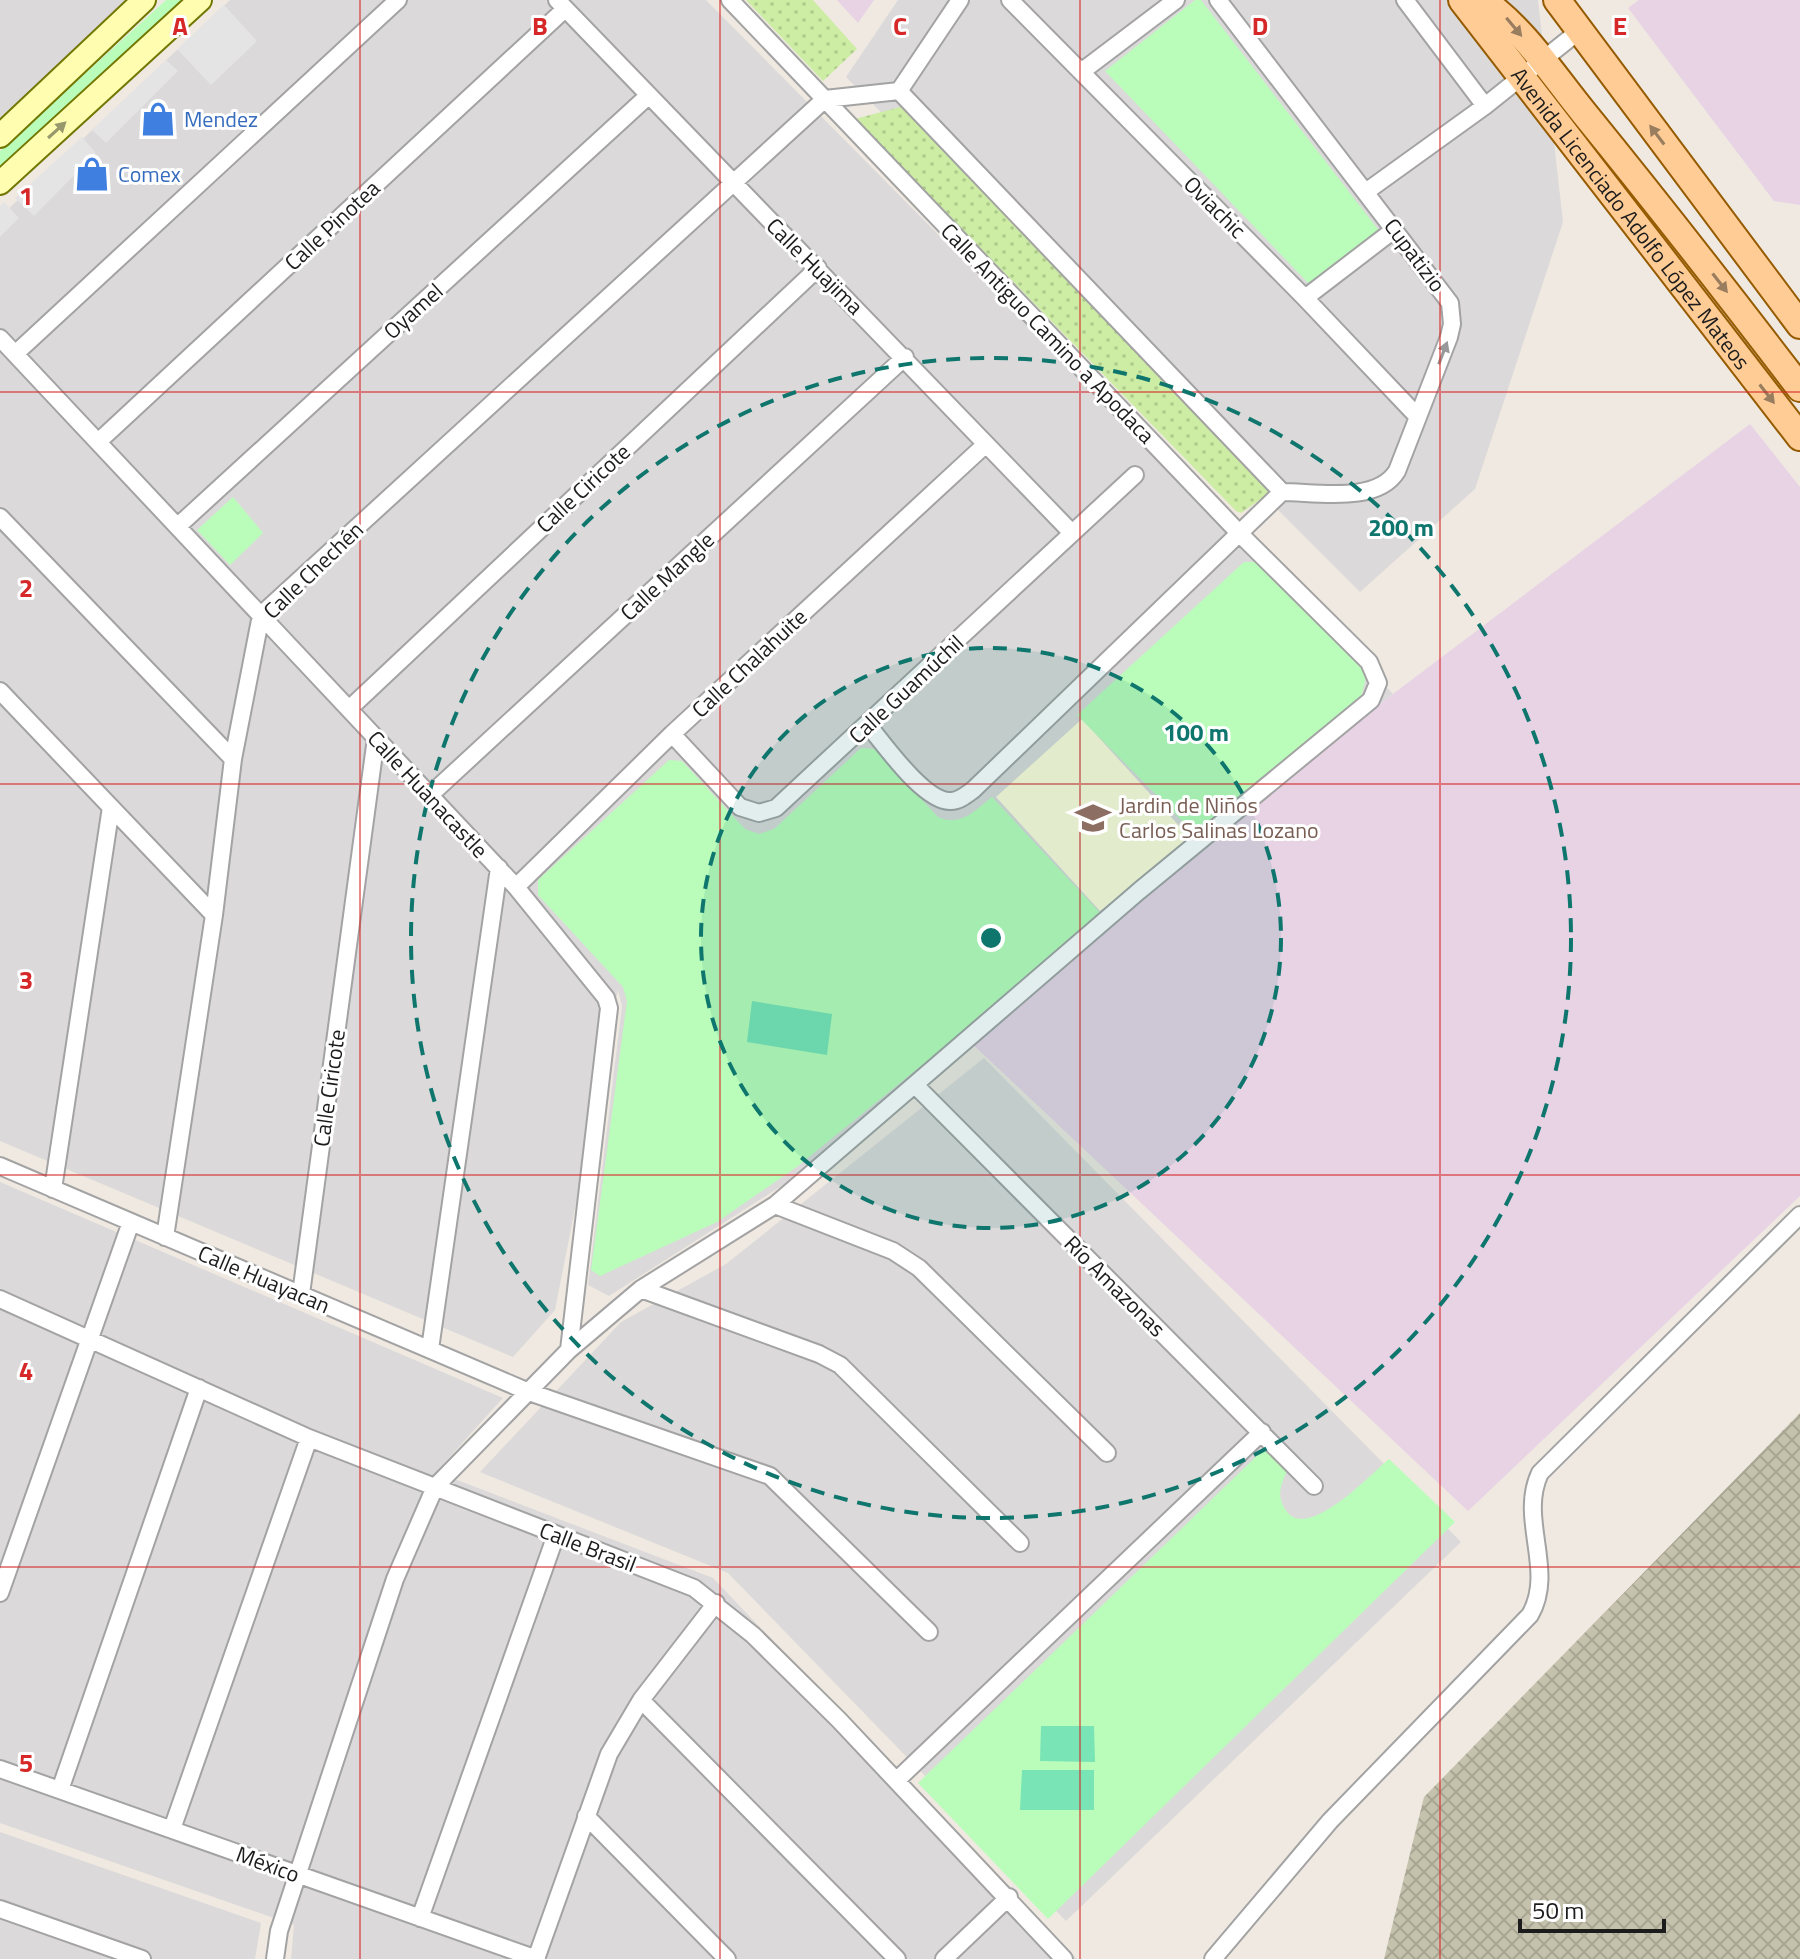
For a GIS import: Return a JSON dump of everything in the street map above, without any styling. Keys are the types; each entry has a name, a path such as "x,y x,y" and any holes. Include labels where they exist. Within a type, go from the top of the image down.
{"main road":[{"name":"Avenida Licenciado Adolfo López Mateos","path":"1462,0 1519,78 1800,437"},
{"path":"1482,0 1503,15 1541,60 1672,221 1800,388"},
{"path":"1557,0 1800,325"}],"street":[{"path":"0,136 144,0"},
{"path":"0,183 200,0"},
{"path":"15,354 398,0"},
{"name":"Calle Antiguo Camino a Apodaca","path":"730,0 1241,535 1369,662 1378,679 1371,700 1139,891 916,1086"},
{"path":"825,99 899,91 960,0"},
{"name":"Oviachic","path":"1010,0 1305,298 1418,417"},
{"path":"1081,72 1176,0"},
{"name":"Cupatizio","path":"1218,0 1442,289 1452,313 1449,337 1397,471 1387,483 1366,491 1282,492"},
{"path":"1405,0 1485,106"},
{"name":"Calle Huajima","path":"561,4 1072,533"},
{"name":"Calle Pinotea","path":"98,442 561,4"},
{"path":"1367,191 1485,106 1579,31"},
{"path":"868,725 930,795 946,801 958,800 973,790 1241,535 1282,492 899,91"},
{"name":"Oyamel","path":"178,526 648,96"},
{"name":"Calle Chechén","path":"165,1237 214,915 233,759 261,615 825,99"},
{"path":"1305,298 1395,229"},
{"name":"Calle Ciricote","path":"349,709 818,268"},
{"name":"Calle Huanacastle","path":"0,338 499,868 603,994 609,1008 569,1350"},
{"name":"Calle Mangle","path":"430,795 905,357"},
{"name":"Calle Chalahuite","path":"516,887 672,734 986,444"},
{"name":"Calle Guamúchil","path":"672,734 730,799 747,811 759,813 784,802 1135,475"},
{"path":"0,517 233,759"},
{"path":"0,691 214,915"},
{"name":"Calle Ciricote","path":"301,1294 376,738"},
{"path":"53,1189 111,807"},
{"path":"430,1349 499,868"},
{"path":"275,1959 279,1931 395,1579 435,1487 569,1350 641,1289 775,1205 916,1086"},
{"name":"Río Amazonas","path":"916,1086 1314,1486"},
{"name":"Calle Huayacan","path":"0,1166 529,1392 770,1476 929,1632"},
{"path":"775,1205 893,1251 919,1268 1107,1453"},
{"path":"1213,1959 1330,1821 1530,1615 1540,1593 1531,1499 1540,1473 1800,1215"},
{"path":"0,1593 131,1222"},
{"path":"641,1289 819,1354 840,1365 1020,1543"},
{"name":"Calle Brasil","path":"0,1299 309,1438 694,1588 753,1635 897,1780 1064,1959"},
{"path":"60,1790 199,1388"},
{"path":"897,1780 1262,1432"},
{"path":"172,1829 309,1438"},
{"path":"420,1918 556,1535"},
{"path":"536,1959 609,1754 641,1700 716,1603"},
{"path":"641,1700 897,1959"},
{"name":"México","path":"0,1769 536,1959"},
{"path":"586,1816 727,1959"},
{"path":"944,1959 1009,1897"},
{"path":"0,1909 142,1959"},
{"path":"86,1939 87,1959"}],"shaded area":[{"path":"0,0 131,0 0,122"},
{"path":"230,0 706,0 1393,694 783,1185 609,1296 588,1285 622,1006 618,990 555,1310 513,1357 0,1141 0,217"},
{"path":"837,0 874,0 858,23"},
{"path":"898,0 1538,0 1563,222 1475,489 1360,592 846,77"},
{"path":"1639,0 1800,0 1800,205 1774,201 1628,8"},
{"path":"224,5 257,41 211,85 177,49"},
{"path":"166,60 178,71 106,143 92,130"},
{"path":"82,137 96,153 34,216 15,198"},
{"path":"4,202 19,218 0,237 0,206"},
{"path":"1750,424 1800,487 1800,1196 1468,1511 965,1037 1393,694"},
{"name":"Jardin de Niños Carlos Salinas Lozano","path":"1082,719 1191,839 1100,911 996,797"},
{"path":"984,1058 1461,1542 1066,1921 728,1573 480,1472 621,1322 726,1264"},
{"path":"0,1182 503,1398 436,1472 713,1578 1077,1959 291,1959 294,1925 0,1823"},
{"path":"1800,1413 1800,1959 1384,1959 1424,1797"},
{"path":"0,1832 261,1923 255,1959 0,1959"}],"green space":[{"path":"166,0 185,0 0,170 0,151"},
{"path":"746,0 813,0 857,49 823,81"},
{"path":"1195,0 1201,0 1380,232 1311,286 1105,71"},
{"path":"904,106 1269,486 1268,494 1241,513 1236,511 855,119"},
{"path":"233,497 263,533 230,565 197,530"},
{"path":"1244,562 1258,562 1367,674 1361,697 1197,836 1077,715"},
{"path":"861,748 875,749 938,817 946,820 960,819 992,797 1104,917 798,1166 717,1222 600,1276 591,1270 627,1001 623,987 538,895 538,880 669,760 682,761 745,829 759,834 774,829"},
{"path":"752,1001 832,1014 827,1055 747,1042"},
{"path":"1264,1449 1287,1471 1280,1496 1287,1512 1297,1518 1310,1518 1324,1512 1389,1459 1455,1522 1048,1919 918,1783"},
{"path":"1041,1726 1094,1726 1095,1762 1040,1761"},
{"path":"1022,1770 1094,1770 1094,1810 1020,1810"}],"place":[{"name":"Mendez","path":"158,119"},
{"name":"Comex","path":"92,174"},
{"name":"Jardin de Niños Carlos Salinas Lozano","path":"1093,818"}]}
